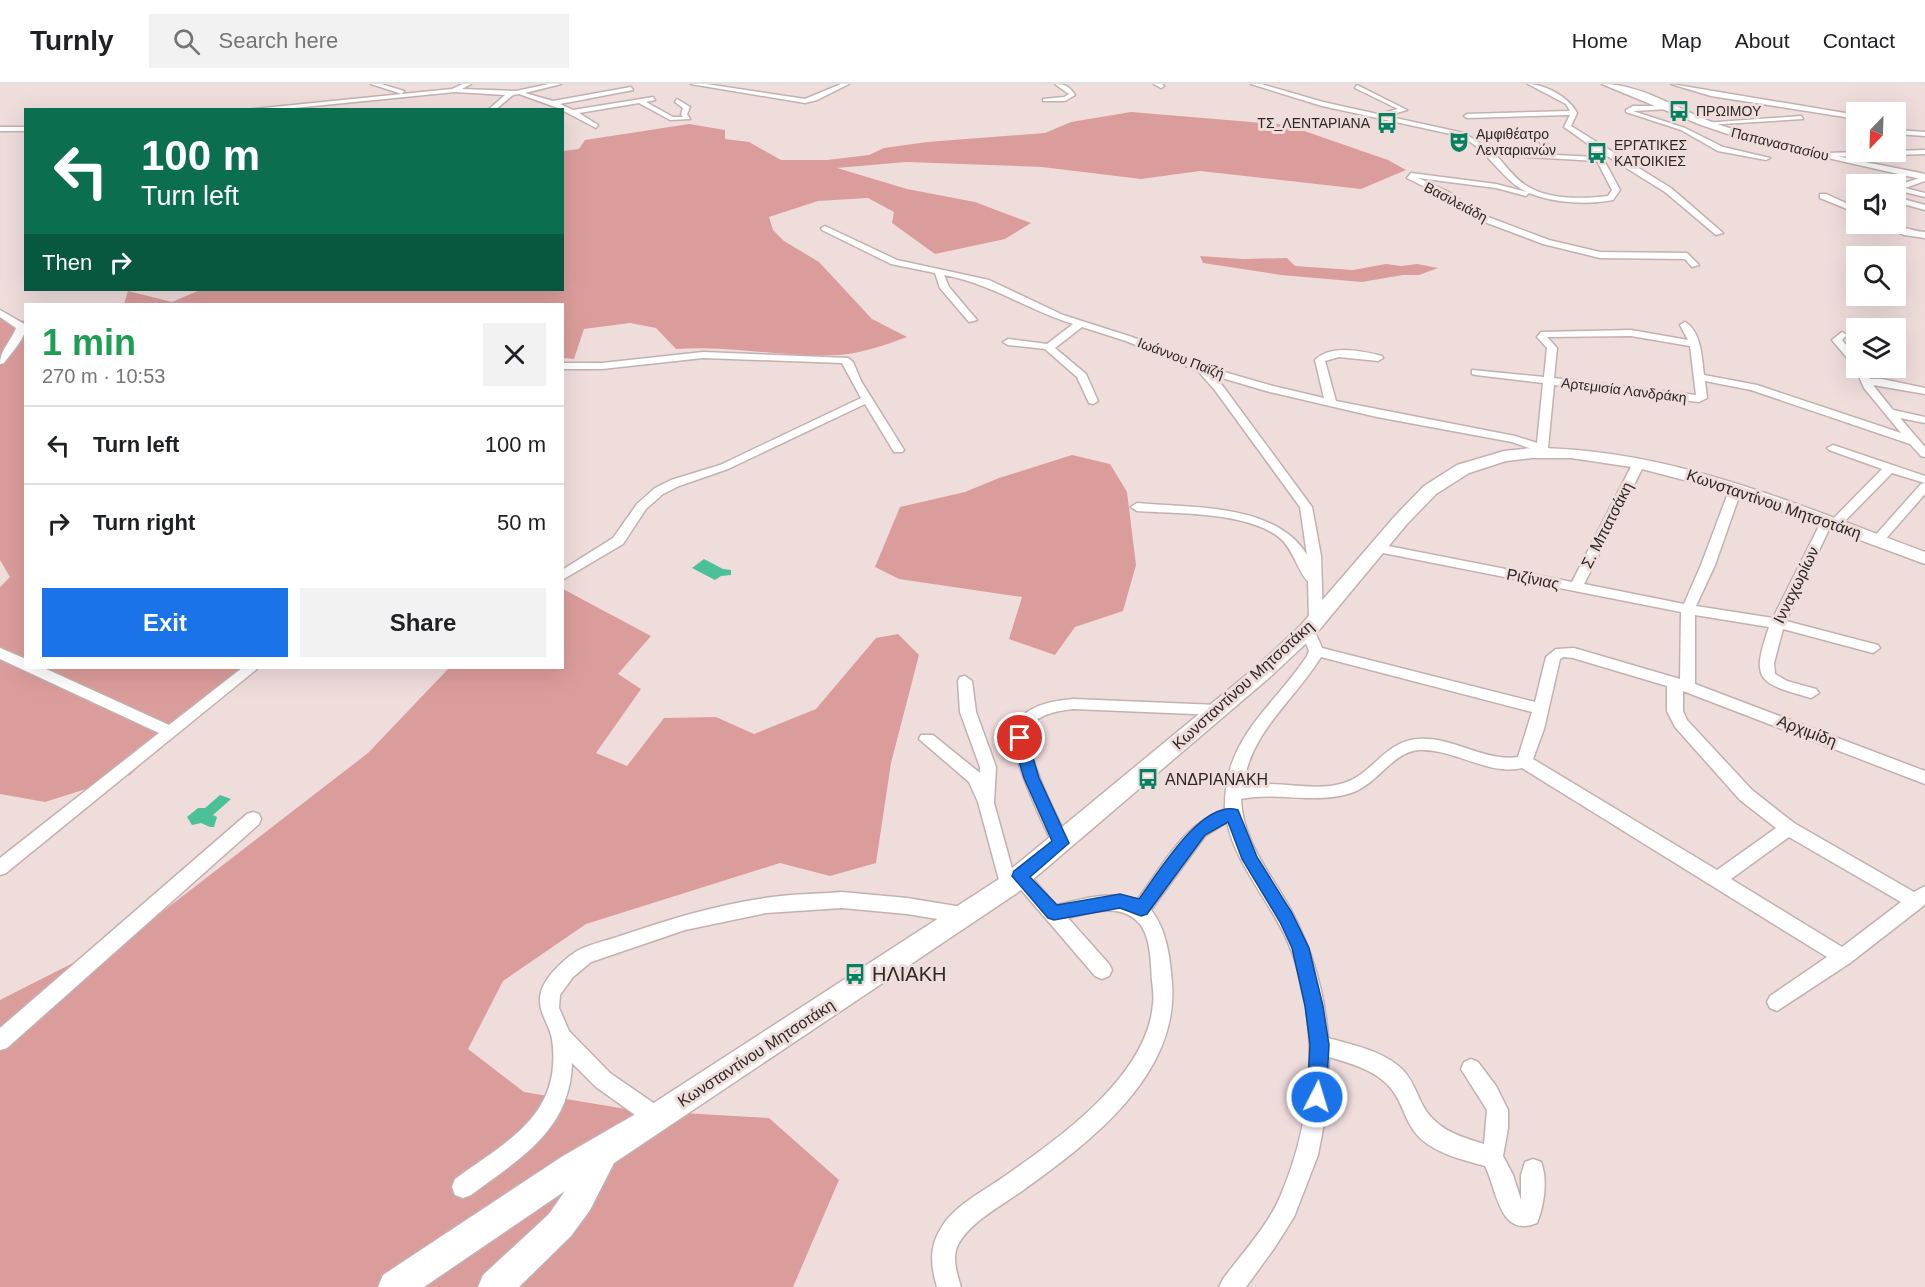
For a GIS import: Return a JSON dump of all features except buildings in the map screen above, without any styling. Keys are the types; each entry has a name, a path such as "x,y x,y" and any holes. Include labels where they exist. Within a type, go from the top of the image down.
{"main road":[{"name":"Παπαναστασίου","path":"1606,84 1637,93 1706,123 1750,137 1925,177"},
{"name":"Κωνσταντίνου Μητσοτάκη","path":"395,1287 574,1167 603,1152 657,1118 1014,881 1218,710 1312,625 1401,520 1430,490 1444,479 1507,446 1639,463 1736,488 1925,558"},
{"path":"495,1287 560,1226 579,1199 603,1152"}],"street":[{"path":"374,84 411,95"},
{"path":"453,91 468,84"},
{"path":"494,108 514,93 558,84"},
{"path":"694,84 809,101 846,84"},
{"path":"1045,100 1065,99 1072,95 1069,90 1058,84"},
{"path":"1254,84 1284,94 1462,134 1480,143 1520,186 1560,198 1593,200 1610,198 1616,190 1597,159 1591,143"},
{"path":"1531,84 1569,103 1574,113"},
{"path":"1674,84 1743,95 1799,109 1846,116"},
{"path":"1357,87 1404,110 1373,115"},
{"path":"552,103 631,89"},
{"path":"270,108 453,91 514,93 563,108"},
{"path":"572,112 653,99"},
{"path":"640,101 672,118 687,119 684,114 687,107 677,101"},
{"path":"1670,107 1634,108 1628,111 1683,129 1721,149 1766,158"},
{"path":"564,108 596,126"},
{"path":"1706,123 1802,121 1799,109"},
{"path":"644,111 655,110"},
{"path":"1467,116 1574,113"},
{"path":"1574,113 1567,127 1668,190 1719,233"},
{"path":"1840,115 1846,119"},
{"path":"584,118 596,117"},
{"path":"0,129 24,129"},
{"path":"1906,133 1925,134"},
{"path":"1511,134 1516,141"},
{"path":"1496,135 1537,134 1555,157"},
{"path":"1522,148 1528,155"},
{"path":"1906,151 1925,152"},
{"path":"1490,153 1597,159"},
{"path":"1826,155 1846,154"},
{"name":"Βασιλειάδη","path":"1593,200 1583,202 1552,200 1496,186 1409,176 1444,193 1477,216 1546,242 1600,255 1687,256 1695,265"},
{"path":"1906,184 1925,177"},
{"path":"1906,190 1925,195"},
{"path":"1823,196 1844,206"},
{"path":"1906,202 1925,207"},
{"name":"Ιωάννου Παϊζή","path":"825,228 888,260 986,282 1080,324 1129,339 1203,369 1331,403 1474,433 1507,446"},
{"path":"1906,233 1925,235"},
{"path":"939,272 945,288 972,320"},
{"path":"0,313 23,329 0,360"},
{"path":"1008,342 1050,347 1080,324"},
{"path":"1685,325 1695,344 1700,377 1752,387 1916,442"},
{"path":"1545,451 1552,348 1542,337 1544,334 1631,333 1695,344"},
{"path":"1842,335 1837,340 1846,351"},
{"path":"1050,347 1052,352 1082,376 1093,401"},
{"path":"1331,403 1320,360 1322,357 1333,354 1378,358"},
{"path":"564,366 602,366 688,355 844,360 848,362 851,371 898,450"},
{"path":"1203,369 1306,507 1314,556 1312,625 1316,651 1309,666 1247,740 1238,766 1233,794 1233,814 1250,859 1286,918 1300,948 1314,1006 1320,1045 1319,1075 1311,1142 1287,1209 1231,1287"},
{"name":"Αρτεμισία Λανδράκη","path":"1476,372 1699,399 1702,398 1700,377"},
{"path":"1866,378 1869,382 1868,386 1925,454"},
{"path":"1869,382 1882,382 1925,391"},
{"path":"564,575 618,541 641,507 659,491 675,483 724,467 867,399"},
{"path":"1889,413 1925,420"},
{"path":"1833,448 1925,480"},
{"name":"Σ. Μπατσάκη","path":"1576,587 1639,463"},
{"name":"Ινναχωρίων","path":"1810,693 1769,678 1766,670 1776,623 1831,522 1891,467"},
{"path":"1878,539 1925,487"},
{"path":"1736,488 1708,565 1688,609 1681,685 1675,711 1680,723 1746,795 1788,828 1921,898 1843,957 1777,1002"},
{"path":"1137,507 1237,517 1263,524 1280,532 1290,541 1305,562 1314,588"},
{"name":"Ριζίνιας","path":"1378,548 1688,609 1776,623 1873,648"},
{"path":"1316,651 1541,709"},
{"name":"Αρχιμίδη","path":"1524,761 1536,729 1552,657 1561,652 1574,653 1681,685 1925,778"},
{"path":"0,653 24,664"},
{"path":"34,669 169,731"},
{"path":"0,867 250,669"},
{"path":"965,681 968,712 987,767 986,803"},
{"path":"1061,843 1032,778 1020,738 1025,722 1039,711 1052,706 1072,704 1218,710"},
{"path":"927,739 975,777 1014,881 1054,913 1102,970"},
{"path":"1233,794 1261,789 1320,793 1350,788 1371,775 1395,750 1412,744 1451,749 1511,764 1524,761 1843,957"},
{"path":"1141,909 1199,831 1217,819 1233,814"},
{"path":"0,1041 253,819"},
{"path":"1718,879 1788,828"},
{"path":"657,1118 603,1080 562,1038 549,1008 551,992 566,971 585,956 647,933 766,905 842,900 907,906 962,915"},
{"path":"949,1287 943,1259 948,1238 985,1204 1094,1121 1139,1069 1152,1045 1163,1008 1164,982 1151,925 1141,909 1120,901 1054,913"},
{"path":"463,1187 536,1130 556,1101 562,1073 562,1038"},
{"path":"1320,1045 1381,1066 1401,1084 1416,1115 1430,1132 1448,1144 1492,1157"},
{"path":"1471,1070 1498,1109 1500,1117 1492,1157 1501,1173 1510,1206 1516,1213 1524,1216 1529,1215 1532,1210 1530,1183 1533,1170"}],"shaded area":[{"path":"1131,112 1287,125 1388,160 1406,170 1361,189 1200,171 1141,179 1042,167 906,162 837,168 907,189 975,202 1031,223 1005,239 935,254 892,223 894,212 868,198 818,201 769,217 773,230 784,241 819,262 872,319 907,337 865,351 839,355 676,349 656,328 630,323 584,329 574,359 564,358 564,303 124,303 128,291 172,302 198,291 564,291 564,151 579,149 585,140 689,124 725,130 725,139 749,142 781,160 827,160 869,155 884,148 927,142 1045,133 1071,122"},
{"path":"1200,256 1243,259 1287,258 1295,266 1353,270 1386,264 1401,266 1417,264 1438,268 1419,275 1403,275 1362,282 1281,275 1203,263"},
{"path":"0,317 24,321 24,669 243,669 216,688 130,775 45,802 0,794 0,587 10,577 0,560"},
{"path":"1072,455 1110,464 1127,492 1136,565 1123,611 1075,627 1055,655 1009,639 1022,597 899,579 875,567 900,507 965,492 999,478"},
{"path":"704,559 723,569 731,570 731,575 721,576 715,580 692,568"},
{"path":"564,590 651,636 618,674 641,689 596,753 627,766 664,718 716,717 754,734 816,709 876,638 898,634 919,655 891,763 876,863 830,876 780,863 586,924 503,981 468,1049 524,1092 632,1110 769,1118 839,1180 793,1287 0,1287 0,1000 140,929 368,753 448,669 564,669"},
{"path":"220,795 231,799 213,815 217,817 214,827 201,823 192,825 187,817 198,808 205,808"}],"place":[{"name":"ΠΡΩΙΜΟΥ","path":"1679,111"},
{"name":"ΤΣ_ΛΕΝΤΑΡΙΑΝΑ","path":"1387,123"},
{"name":"Αμφιθέατρο Λενταριανών","path":"1459,142"},
{"name":"ΕΡΓΑΤΙΚΕΣ ΚΑΤΟΙΚΙΕΣ","path":"1597,153"},
{"name":"ΑΝΔΡΙΑΝΑΚΗ","path":"1148,779"},
{"name":"ΗΛΙΑΚΗ","path":"855,974"}],"route":[{"path":"1020,738 1032,778 1061,843 1020,876 1054,913 1120,901 1141,909 1199,831 1217,819 1233,814 1250,859 1286,918 1300,948 1314,1006 1320,1045 1317,1097"}]}
